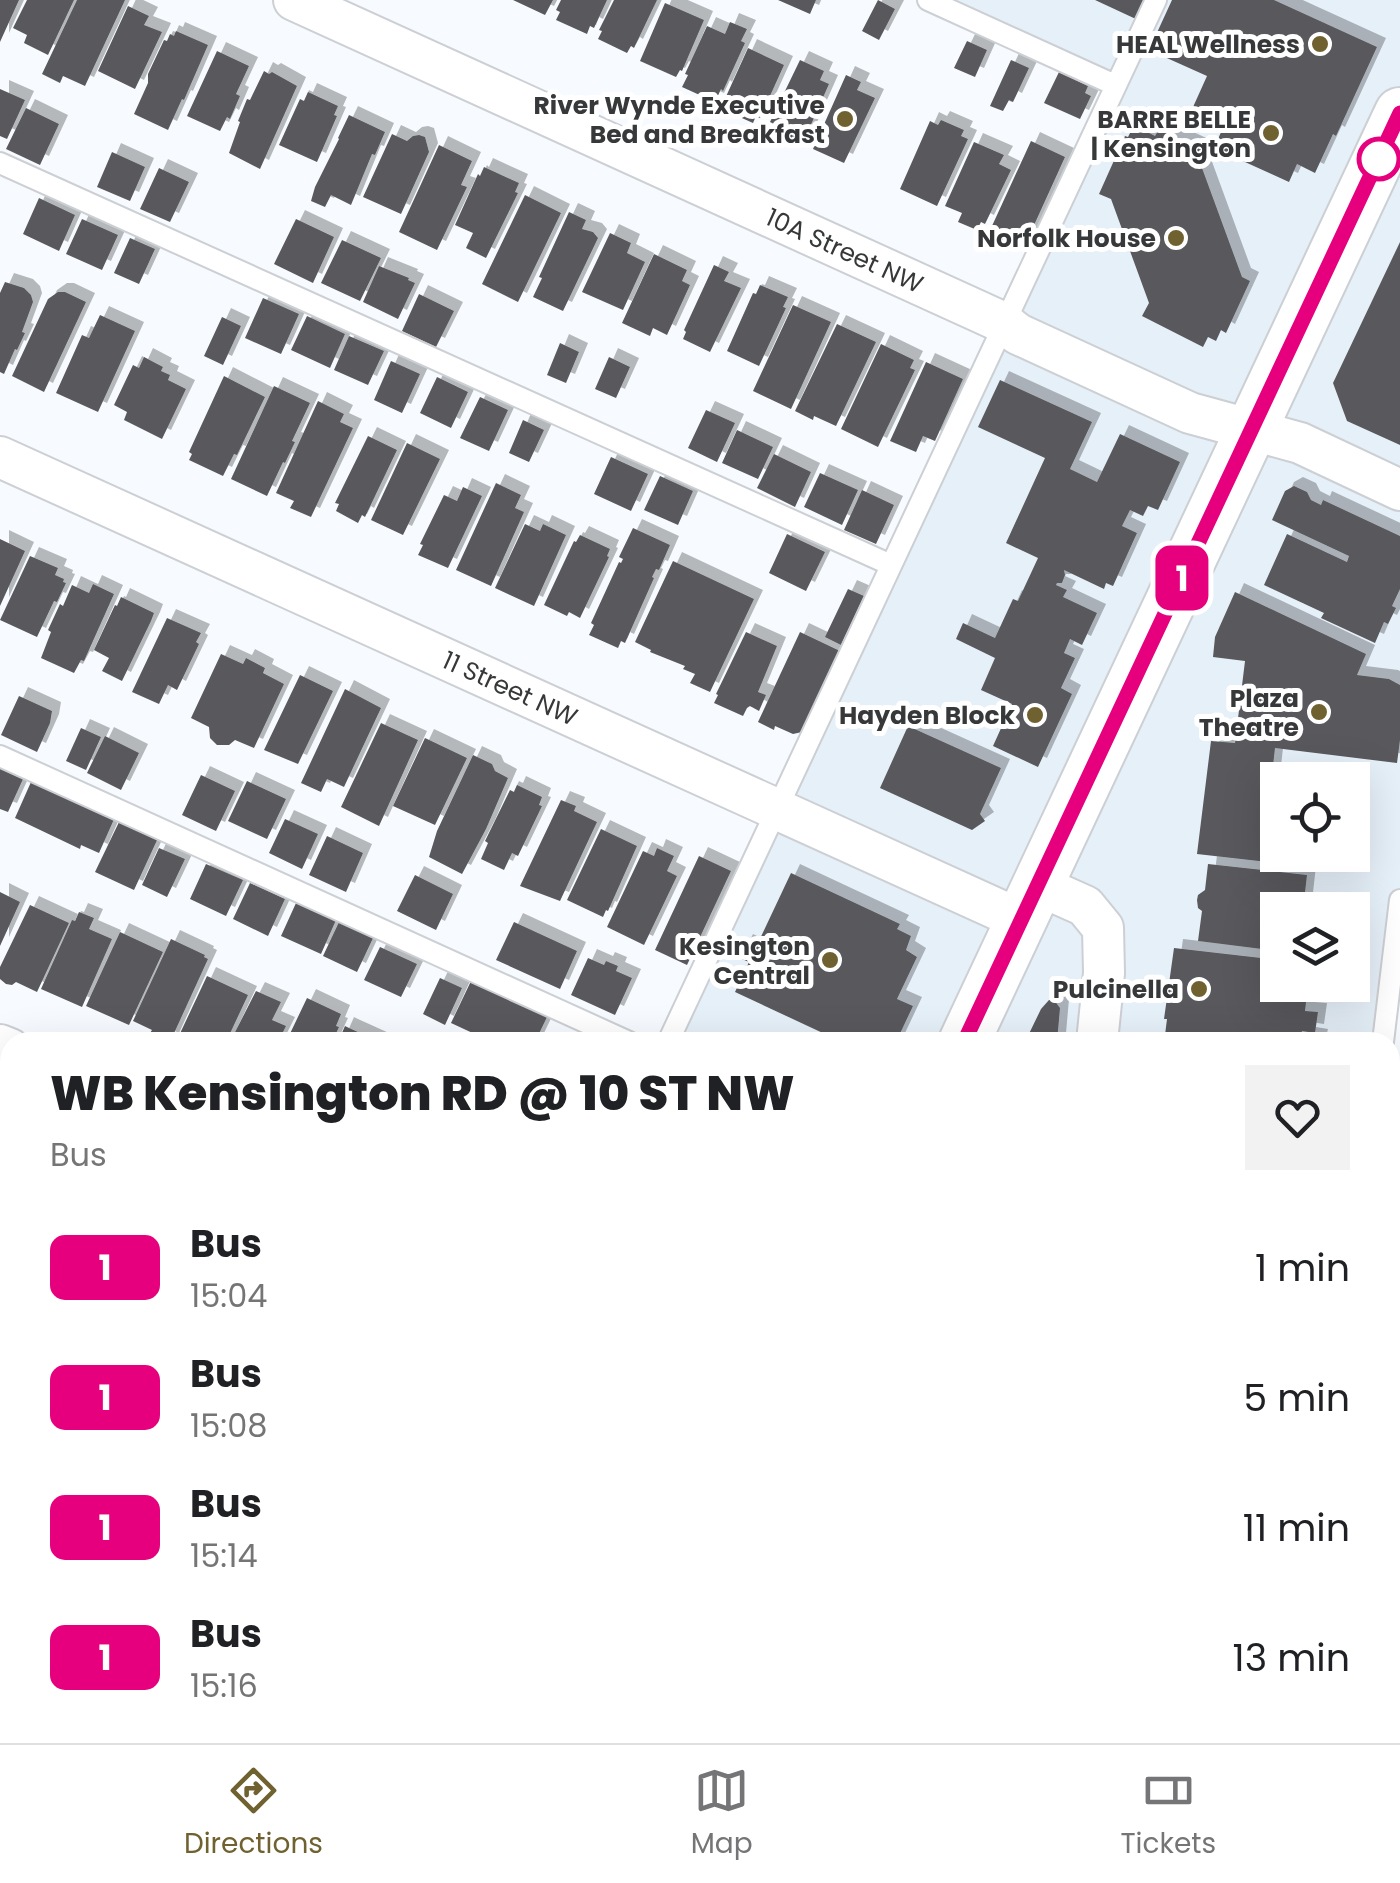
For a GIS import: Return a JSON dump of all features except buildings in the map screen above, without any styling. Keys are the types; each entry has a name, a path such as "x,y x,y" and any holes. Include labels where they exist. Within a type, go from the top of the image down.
{"street":[{"name":"10A Street NW","path":"294,0 1004,323 1018,334 1190,413 1300,443 1400,490"},
{"path":"969,1032 1400,113"},
{"name":"11 Street NW","path":"0,456 779,809 1030,902 1084,906 1103,928 1104,973 1098,1032"}],"lane":[{"path":"928,0 1115,85"},
{"path":"673,1032 1156,0"},
{"path":"0,163 892,565"},
{"path":"0,756 608,1032"},
{"path":"1384,1032 1400,900"}],"shaded area":[{"path":"931,0 1400,0 1400,935 1386,1032 673,1032 1115,86"}],"bus line":[{"name":"1","path":"969,1032 1400,113"}],"place":[{"name":"HEAL Wellness","path":"1320,44"},
{"name":"River Wynde Executive Bed and Breakfast","path":"845,119"},
{"name":"BARRE BELLE | Kensington","path":"1271,133"},
{"name":"Norfolk House","path":"1176,238"},
{"name":"Plaza Theatre","path":"1319,712"},
{"name":"Hayden Block","path":"1035,715"},
{"name":"Kesington Central","path":"830,960"},
{"name":"Pulcinella","path":"1199,989"}]}
